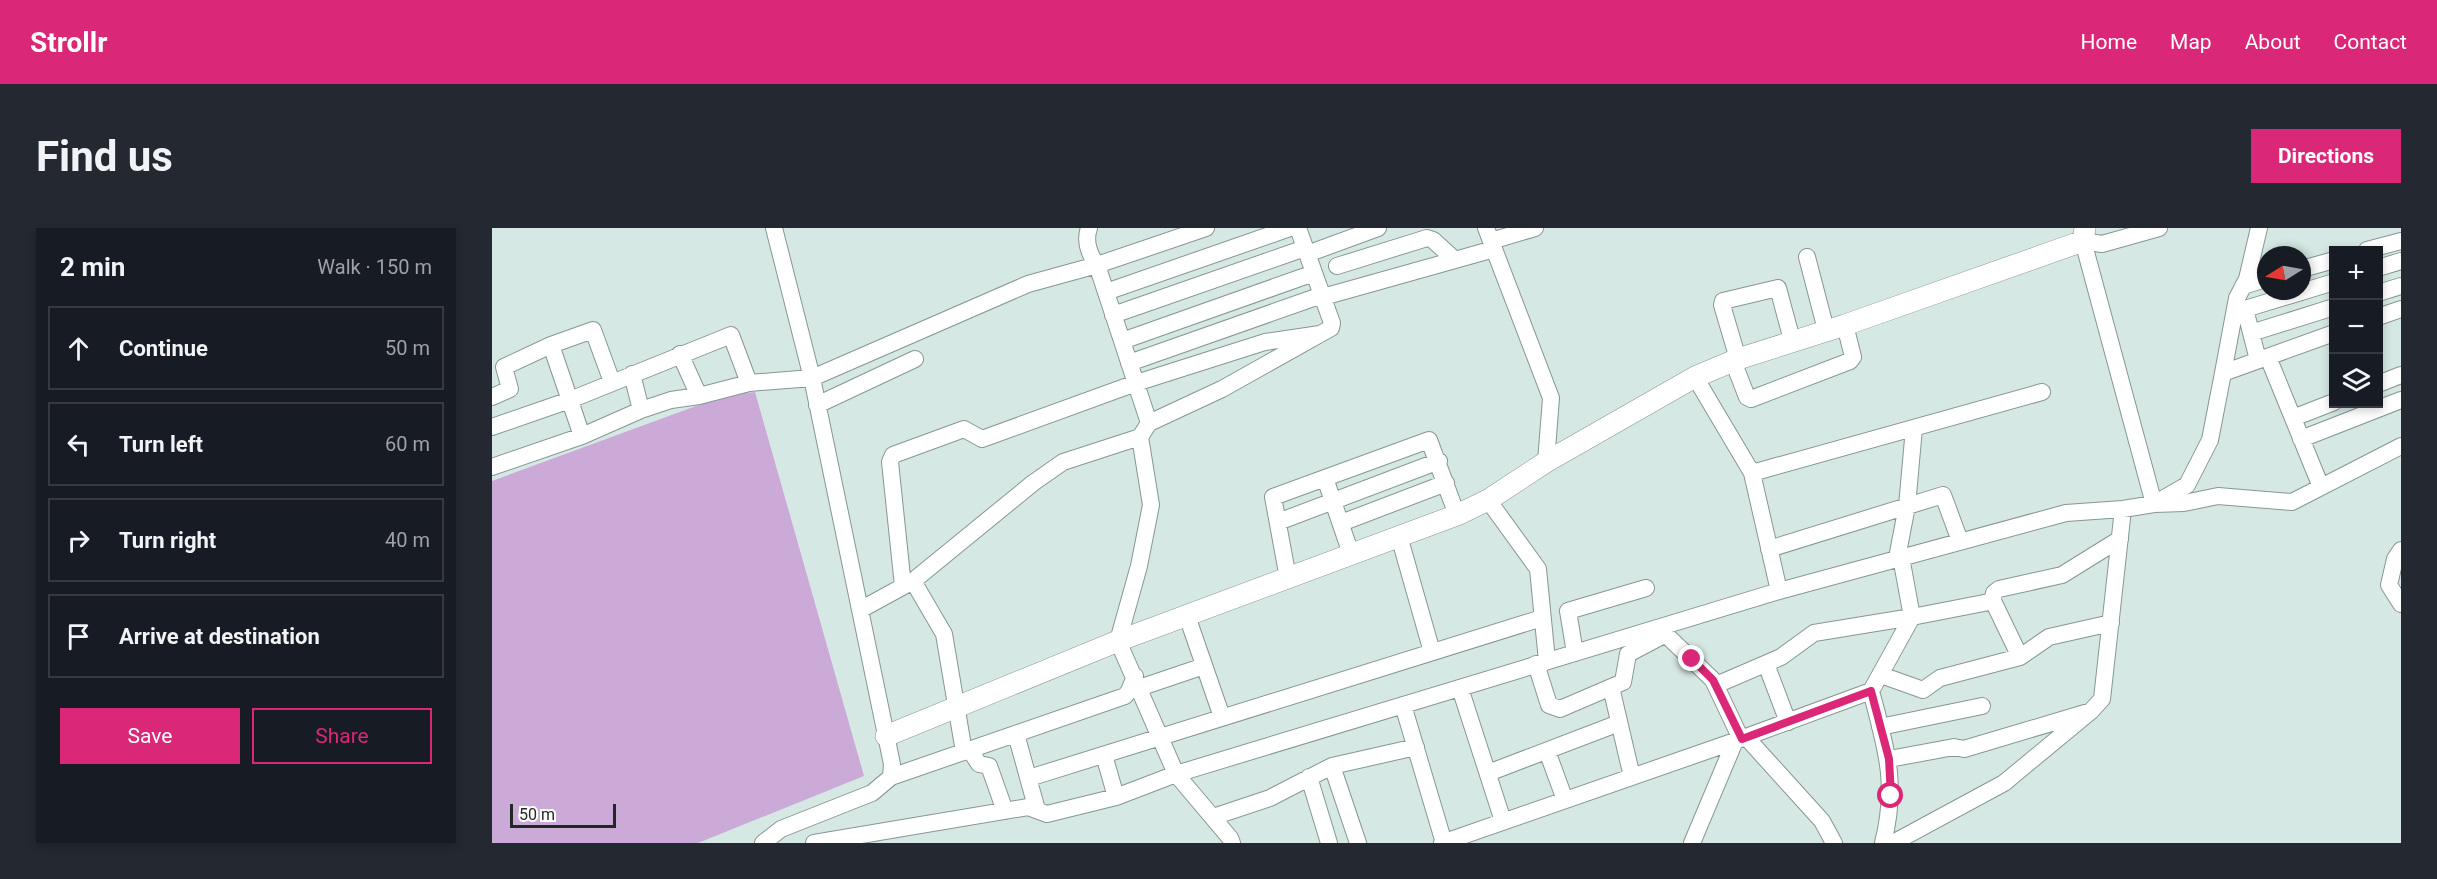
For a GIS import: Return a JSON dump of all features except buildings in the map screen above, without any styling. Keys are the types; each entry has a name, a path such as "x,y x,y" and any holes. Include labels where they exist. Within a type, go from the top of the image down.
{"street":[{"path":"774,228 818,405 892,764 891,777"},
{"path":"1089,228 1087,234 1089,253 1097,265 1136,383 1144,430 1151,505 1139,566 1119,641 1176,774 1232,843"},
{"path":"492,466 582,436 641,410 671,400 699,396 749,383 812,378 1028,284 1097,265 1206,228"},
{"path":"1106,292 1290,228"},
{"path":"860,610 908,583 1033,483 1063,462 1144,430 1222,389 1332,326 1298,228"},
{"path":"1113,315 1306,251 1347,233 1378,228"},
{"path":"1129,363 1322,296 1455,260 1490,239 1535,228"},
{"path":"886,736 1119,641 1456,515 1488,500 1546,462 1695,377 1736,360 1836,327 2084,234 2102,243 2159,228"},
{"path":"2154,504 2187,485 2210,441 2237,298 2243,286 2259,228"},
{"path":"2084,234 2154,504"},
{"path":"1337,266 1427,238 1433,240 1455,260"},
{"path":"1490,239 1551,398 1546,462"},
{"path":"2382,246 2401,241"},
{"path":"1792,340 1778,288 1724,301 1722,305 1747,397 1751,399 1850,361 1853,357 1836,327 1807,257"},
{"path":"2311,266 2329,261"},
{"path":"2383,267 2401,261"},
{"path":"1122,341 1314,273"},
{"path":"2243,286 2257,282"},
{"path":"2321,487 2293,418 2251,333 2245,309 2329,284"},
{"path":"2383,292 2401,286"},
{"path":"2251,333 2329,309"},
{"path":"2383,316 2401,309"},
{"path":"1189,317 1197,339"},
{"path":"492,397 510,388 504,367 552,345 593,330 612,382"},
{"path":"1005,811 989,766 979,764 967,751 956,707 944,634 908,583 891,462 893,455 964,429 982,439 1136,383 1265,342 1320,334"},
{"path":"492,427 570,400 731,335 749,383"},
{"path":"2223,373 2329,335"},
{"path":"552,345 582,436"},
{"path":"680,354 699,396"},
{"path":"818,405 915,359"},
{"path":"632,374 641,410"},
{"path":"2383,382 2401,375"},
{"path":"1695,377 1752,473 1779,591"},
{"path":"1752,473 2042,392"},
{"path":"2301,439 2401,400"},
{"path":"2293,418 2329,404"},
{"path":"1403,705 1443,843 1871,691 1912,617 1899,557 1907,506 1914,428"},
{"path":"1288,578 1273,497 1429,440 1439,461 1456,515"},
{"path":"814,843 1028,807 1047,814 1116,797 1176,774 1575,653 1662,631 1779,591 2066,513 2184,503 2218,496 2292,502 2401,446"},
{"path":"1278,522 1439,461"},
{"path":"1325,478 1351,554"},
{"path":"1341,523 1446,483"},
{"path":"1769,549 1943,495 1960,541"},
{"path":"1488,500 1538,569 1542,618 1542,663 1549,705 1556,709 1624,681 1629,654 1662,631"},
{"path":"1893,843 2004,783 2091,711 2103,696 2123,509"},
{"path":"1399,536 1432,652"},
{"path":"1992,602 1994,593 1999,589 2062,575 2120,539"},
{"path":"2401,550 2395,559 2389,585 2401,604"},
{"path":"1575,653 1568,611 1646,588"},
{"path":"1716,685 1785,655 1814,633 1992,602"},
{"path":"1992,602 2020,657"},
{"path":"1187,616 1222,717"},
{"path":"1029,778 1542,618"},
{"path":"1881,675 1923,690 1940,678 2020,657 2049,637 2111,623"},
{"path":"1662,631 1709,675 1741,739 1822,821 1834,843"},
{"path":"1766,664 1788,722"},
{"path":"763,843 782,829 872,793 891,777 1125,696 1137,682 1204,666"},
{"path":"1611,687 1632,777"},
{"path":"1460,688 1503,821"},
{"path":"1871,691 1889,759 1890,817 1883,843"},
{"path":"1880,727 1982,706"},
{"path":"1889,759 1953,747 1964,749 2091,711"},
{"path":"1488,773 1619,723"},
{"path":"1016,734 1037,810"},
{"path":"1692,843 1741,739"},
{"path":"1213,817 1270,798 1332,766 1416,747"},
{"path":"1547,751 1565,800"},
{"path":"1104,755 1116,797"},
{"path":"1332,766 1358,843"},
{"path":"1310,777 1329,843"}],"shaded area":[{"path":"755,392 864,776 698,843 492,843 492,481 726,395"}],"route":[{"path":"1692,659 1713,680 1742,739 1871,691 1889,759 1891,796"}]}
